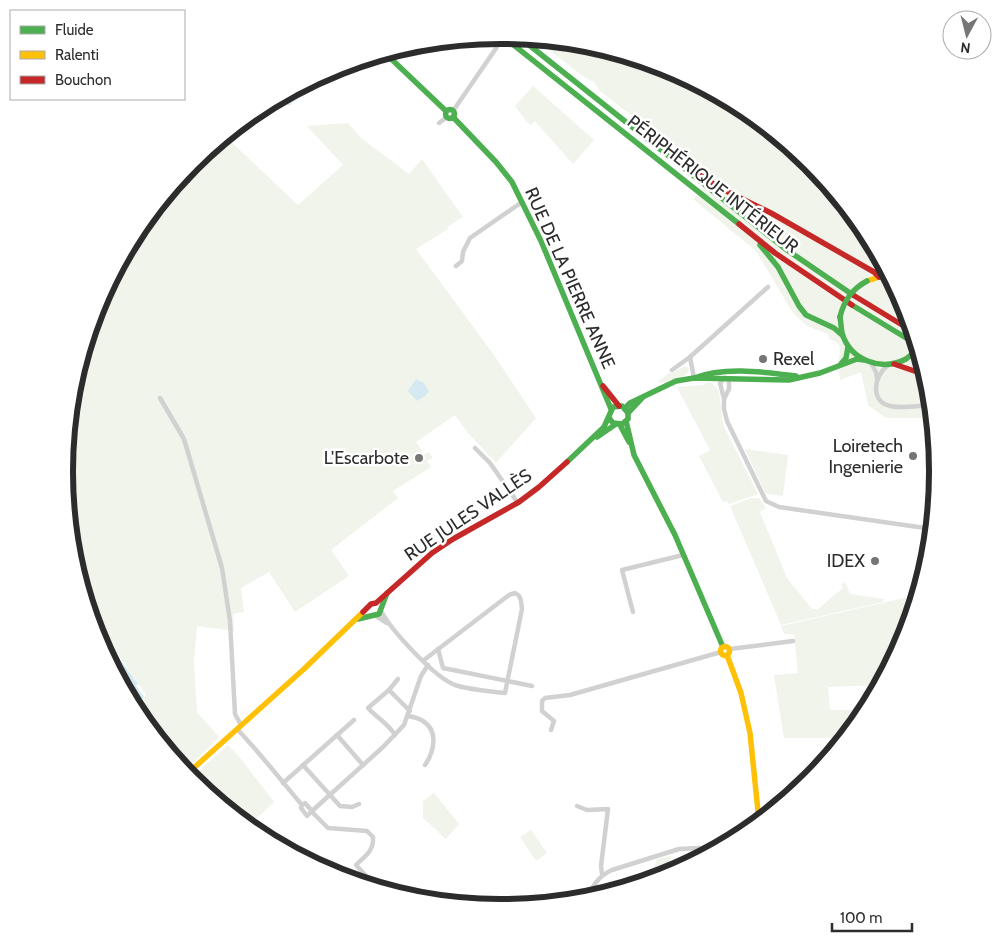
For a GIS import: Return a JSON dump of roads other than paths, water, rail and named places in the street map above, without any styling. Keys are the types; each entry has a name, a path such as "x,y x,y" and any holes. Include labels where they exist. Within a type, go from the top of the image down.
{"main road":[{"name":"PÉRIPHÉRIQUE INTÉRIEUR","path":"513,44 758,241 835,295 907,339"},
{"path":"529,45 801,260 841,288 903,325"},
{"name":"RUE DE LA PIERRE ANNE","path":"390,58 450,114 496,162 512,182 541,242 611,409"},
{"path":"673,160 682,162 722,189 771,213 874,272 879,278"},
{"path":"758,241 762,249 778,267 802,310 811,318 834,328 842,335"},
{"path":"883,278 867,281 857,286 849,295 843,305 840,317 842,335 848,347 864,360 871,363 891,364 917,372"},
{"path":"839,366 846,358 848,347"},
{"path":"891,364 901,361 912,353"},
{"path":"631,443 618,425 609,418 611,409 624,409 630,403 663,386 694,378 700,374 727,377 798,377 820,373 857,359 864,360"},
{"name":"RUE DE LA PIERRE ANNE","path":"600,383 624,409"},
{"path":"624,409 634,455 675,535 741,693 750,733 758,813"},
{"name":"RUE JULES VALLÈS","path":"374,616 389,590 439,549 518,503 587,444 604,427 609,418"},
{"name":"RUE JULES VALLÈS","path":"587,444 626,421"},
{"path":"194,769 356,620 371,604 379,607"},
{"path":"368,608 368,611 374,616"},
{"path":"356,620 374,616"}],"street":[{"path":"439,123 450,114 499,44"},
{"path":"456,266 462,262 470,238 522,202"},
{"path":"672,370 690,357 768,287"},
{"path":"690,357 694,378"},
{"path":"871,363 876,372 876,392 888,406 924,406"},
{"path":"877,379 880,373 891,364"},
{"path":"727,377 720,383 726,421 766,501 779,507 925,528"},
{"path":"724,399 728,389 727,377"},
{"path":"160,398 184,438 222,568 230,621 235,714 239,727 302,805 305,803 328,828 367,831 374,837 374,844 371,850 356,865 368,878"},
{"path":"475,448 490,462 518,503"},
{"path":"633,612 622,570 683,555"},
{"path":"379,607 389,624 428,665 446,681 457,686 505,693 522,609 520,598 516,593 509,596 424,660"},
{"path":"374,616 389,624"},
{"path":"551,730 554,721 542,710 542,701 545,698 570,695 725,651 793,640"},
{"path":"438,649 443,668 532,686"},
{"path":"312,811 404,726 421,676 428,665"},
{"path":"395,734 385,722 378,719 368,708 398,680"},
{"path":"388,690 409,714 424,721 430,728 433,746 430,757 425,764"},
{"path":"283,783 354,720"},
{"path":"337,735 363,765"},
{"path":"303,765 340,806 352,807 359,804"},
{"path":"577,806 587,810 608,809 601,866 602,874"},
{"path":"591,889 602,874 662,853 679,849 704,848"}],"water":[{"path":"298,96 298,99 291,103 291,105 287,105 286,102"},
{"path":"416,379 424,383 429,391 417,401 408,391"},
{"path":"111,647 138,684 136,686 144,697 140,701"}],"place":[{"name":"Rexel","path":"763,359"},
{"name":"Loiretech Ingenierie","path":"913,456"},
{"name":"L'Escarbote","path":"419,458"},
{"name":"IDEX","path":"875,561"}]}
